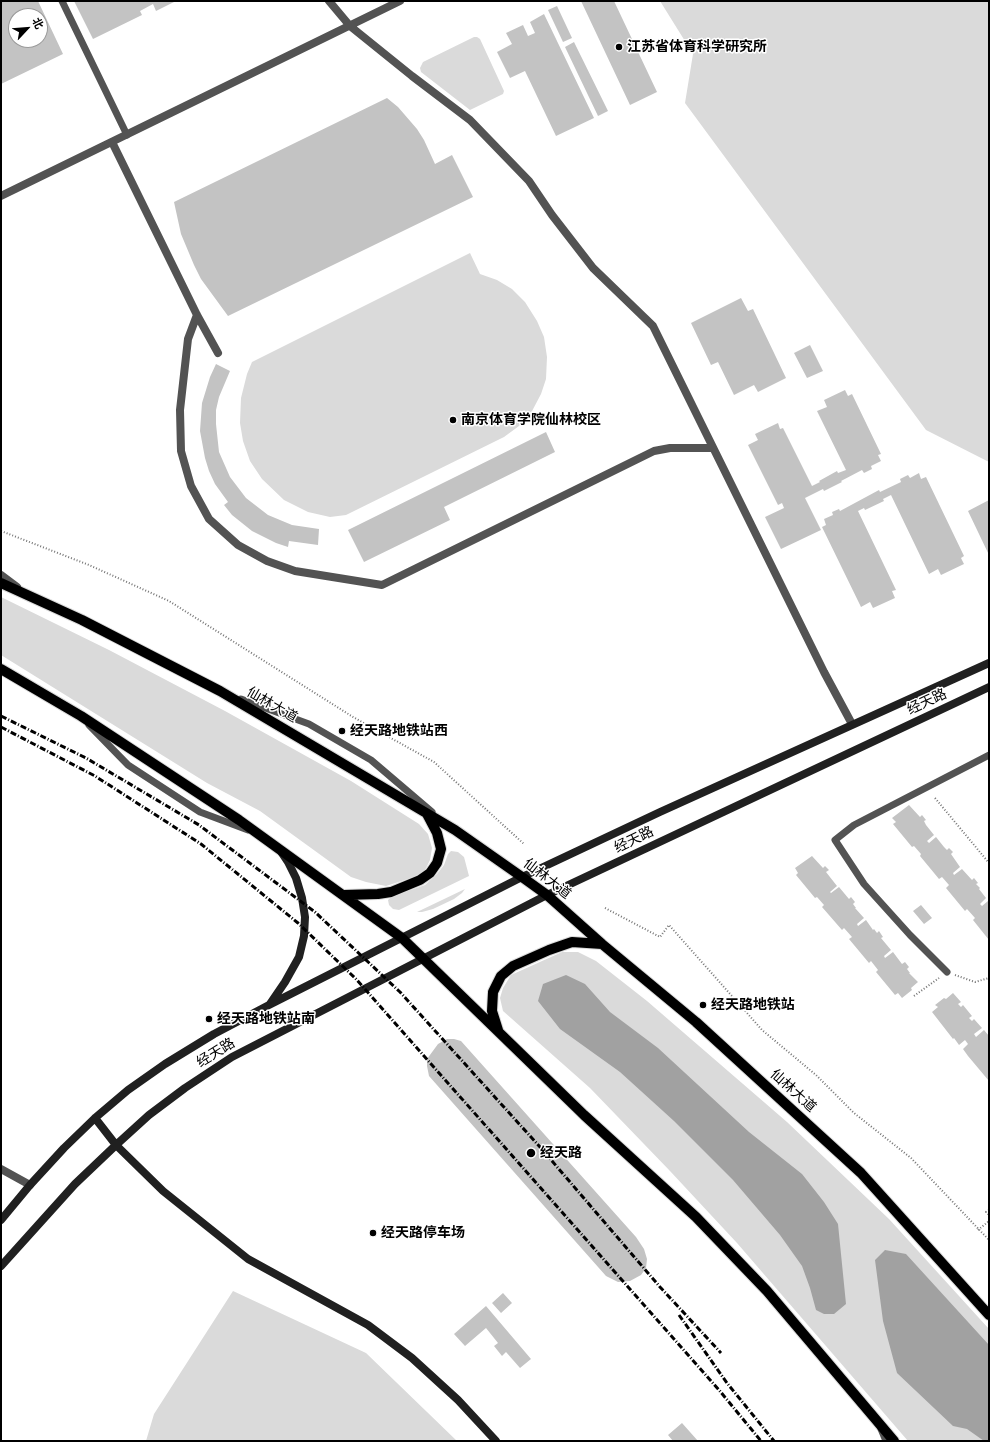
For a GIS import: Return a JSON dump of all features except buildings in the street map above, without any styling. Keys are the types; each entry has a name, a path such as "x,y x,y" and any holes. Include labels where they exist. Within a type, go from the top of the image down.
{"main road":[{"name":"仙林大道","path":"1,583 82,620 220,691 455,830 547,895 602,944 696,1022 861,1173 989,1315"},
{"name":"经天路","path":"1,1220 30,1185 64,1148 95,1118 128,1090 165,1064 214,1034 522,877 852,724 989,663"},
{"path":"1,669 80,716 258,834 402,938 425,958 584,1115 696,1216 767,1291 894,1441"},
{"name":"经天路","path":"1,1266 75,1184 116,1145 161,1106 185,1088 232,1058 547,895 989,687"},
{"path":"344,895 391,892 420,880 430,873 437,863 441,849 437,833 427,814"},
{"path":"269,1005 286,982 299,957 304,936 305,917 302,898 296,878 288,862 278,848"},
{"path":"498,1031 492,1011 493,992 501,976 513,966 549,950 572,942 602,944"},
{"path":"95,1118 116,1145 163,1191 248,1259 368,1325 412,1358 458,1400 496,1441"}],"street":[{"path":"329,1 350,26 470,120 529,181 552,215 593,268 653,326 824,672 852,724"},
{"path":"1,196 400,1"},
{"path":"112,142 197,316 218,352"},
{"path":"197,316 188,339 180,410 181,451 191,486 209,519 238,545 267,561 295,571 382,585 654,452 670,448 713,448"},
{"path":"1,575 27,595"},
{"path":"1,1169 30,1185"}],"lane":[{"path":"62,1 127,135"},
{"path":"220,691 309,724 371,760 414,798 455,830"},
{"path":"80,716 128,765 200,812 258,834"},
{"path":"947,972 910,935 864,884 836,840 854,825 989,755"},
{"path":"979,1303 989,1311"},
{"path":"877,1422 886,1441"}],"path":[{"path":"1,531 89,565 169,601 353,717 434,762 524,844"},
{"path":"935,798 989,863"},
{"path":"605,908 660,937 669,925 762,1030 816,1075 854,1113 911,1158 989,1240"},
{"path":"989,1210 986,1212 989,1215"},
{"path":"978,1230 989,1221"}],"shaded area":[{"path":"660,1 989,1 989,462 926,430 685,103 693,54"},
{"path":"474,37 480,39 504,91 503,94 470,110 421,72 420,68 423,62"},
{"path":"470,253 480,274 497,280 512,289 525,302 537,321 544,337 547,357 546,379 541,394 531,413 519,426 504,437 346,515 330,517 308,512 284,500 262,479 250,461 243,441 240,423 241,398 247,374 252,362"},
{"path":"1,597 109,650 225,711 351,781 419,824 428,834 432,848 430,860 424,872 386,886 351,877 260,811 207,783 1,655"},
{"path":"451,851 458,852 464,857 469,876 399,910 393,909 389,905 388,900 391,897 425,885 444,865 448,854"},
{"path":"465,889 454,899 433,909 417,912"},
{"path":"562,952 578,952 596,961 647,1001 787,1122 889,1219 989,1329 989,1441 908,1441 737,1243 670,1171 590,1088 503,1011 500,998 503,988 511,975"},
{"path":"566,975 585,984 610,1012 658,1048 749,1132 802,1174 824,1202 838,1224 846,1304 834,1314 824,1314 816,1310 802,1266 780,1235 733,1180 674,1121 620,1072 560,1029 538,1001 543,984"},
{"path":"885,1250 906,1254 989,1345 989,1441 984,1441 967,1429 953,1426 897,1373 883,1321 875,1260"},
{"path":"233,1291 366,1353 457,1441 146,1441 154,1414"}],"railway":[{"path":"1,716 86,758 199,825 315,912 400,992 540,1147 660,1287 721,1353"},
{"path":"1,727 95,776 201,844 298,923 357,980 719,1390 761,1441"},
{"path":"679,1315 727,1383 774,1441"}],"place":[{"name":"江苏省体育科学研究所","path":"619,47"},
{"name":"南京体育学院仙林校区","path":"453,420"},
{"name":"经天路地铁站西","path":"342,731"},
{"name":"经天路地铁站","path":"703,1005"},
{"name":"经天路地铁站南","path":"209,1019"},
{"name":"经天路","path":"531,1153"},
{"name":"经天路停车场","path":"373,1233"}]}
